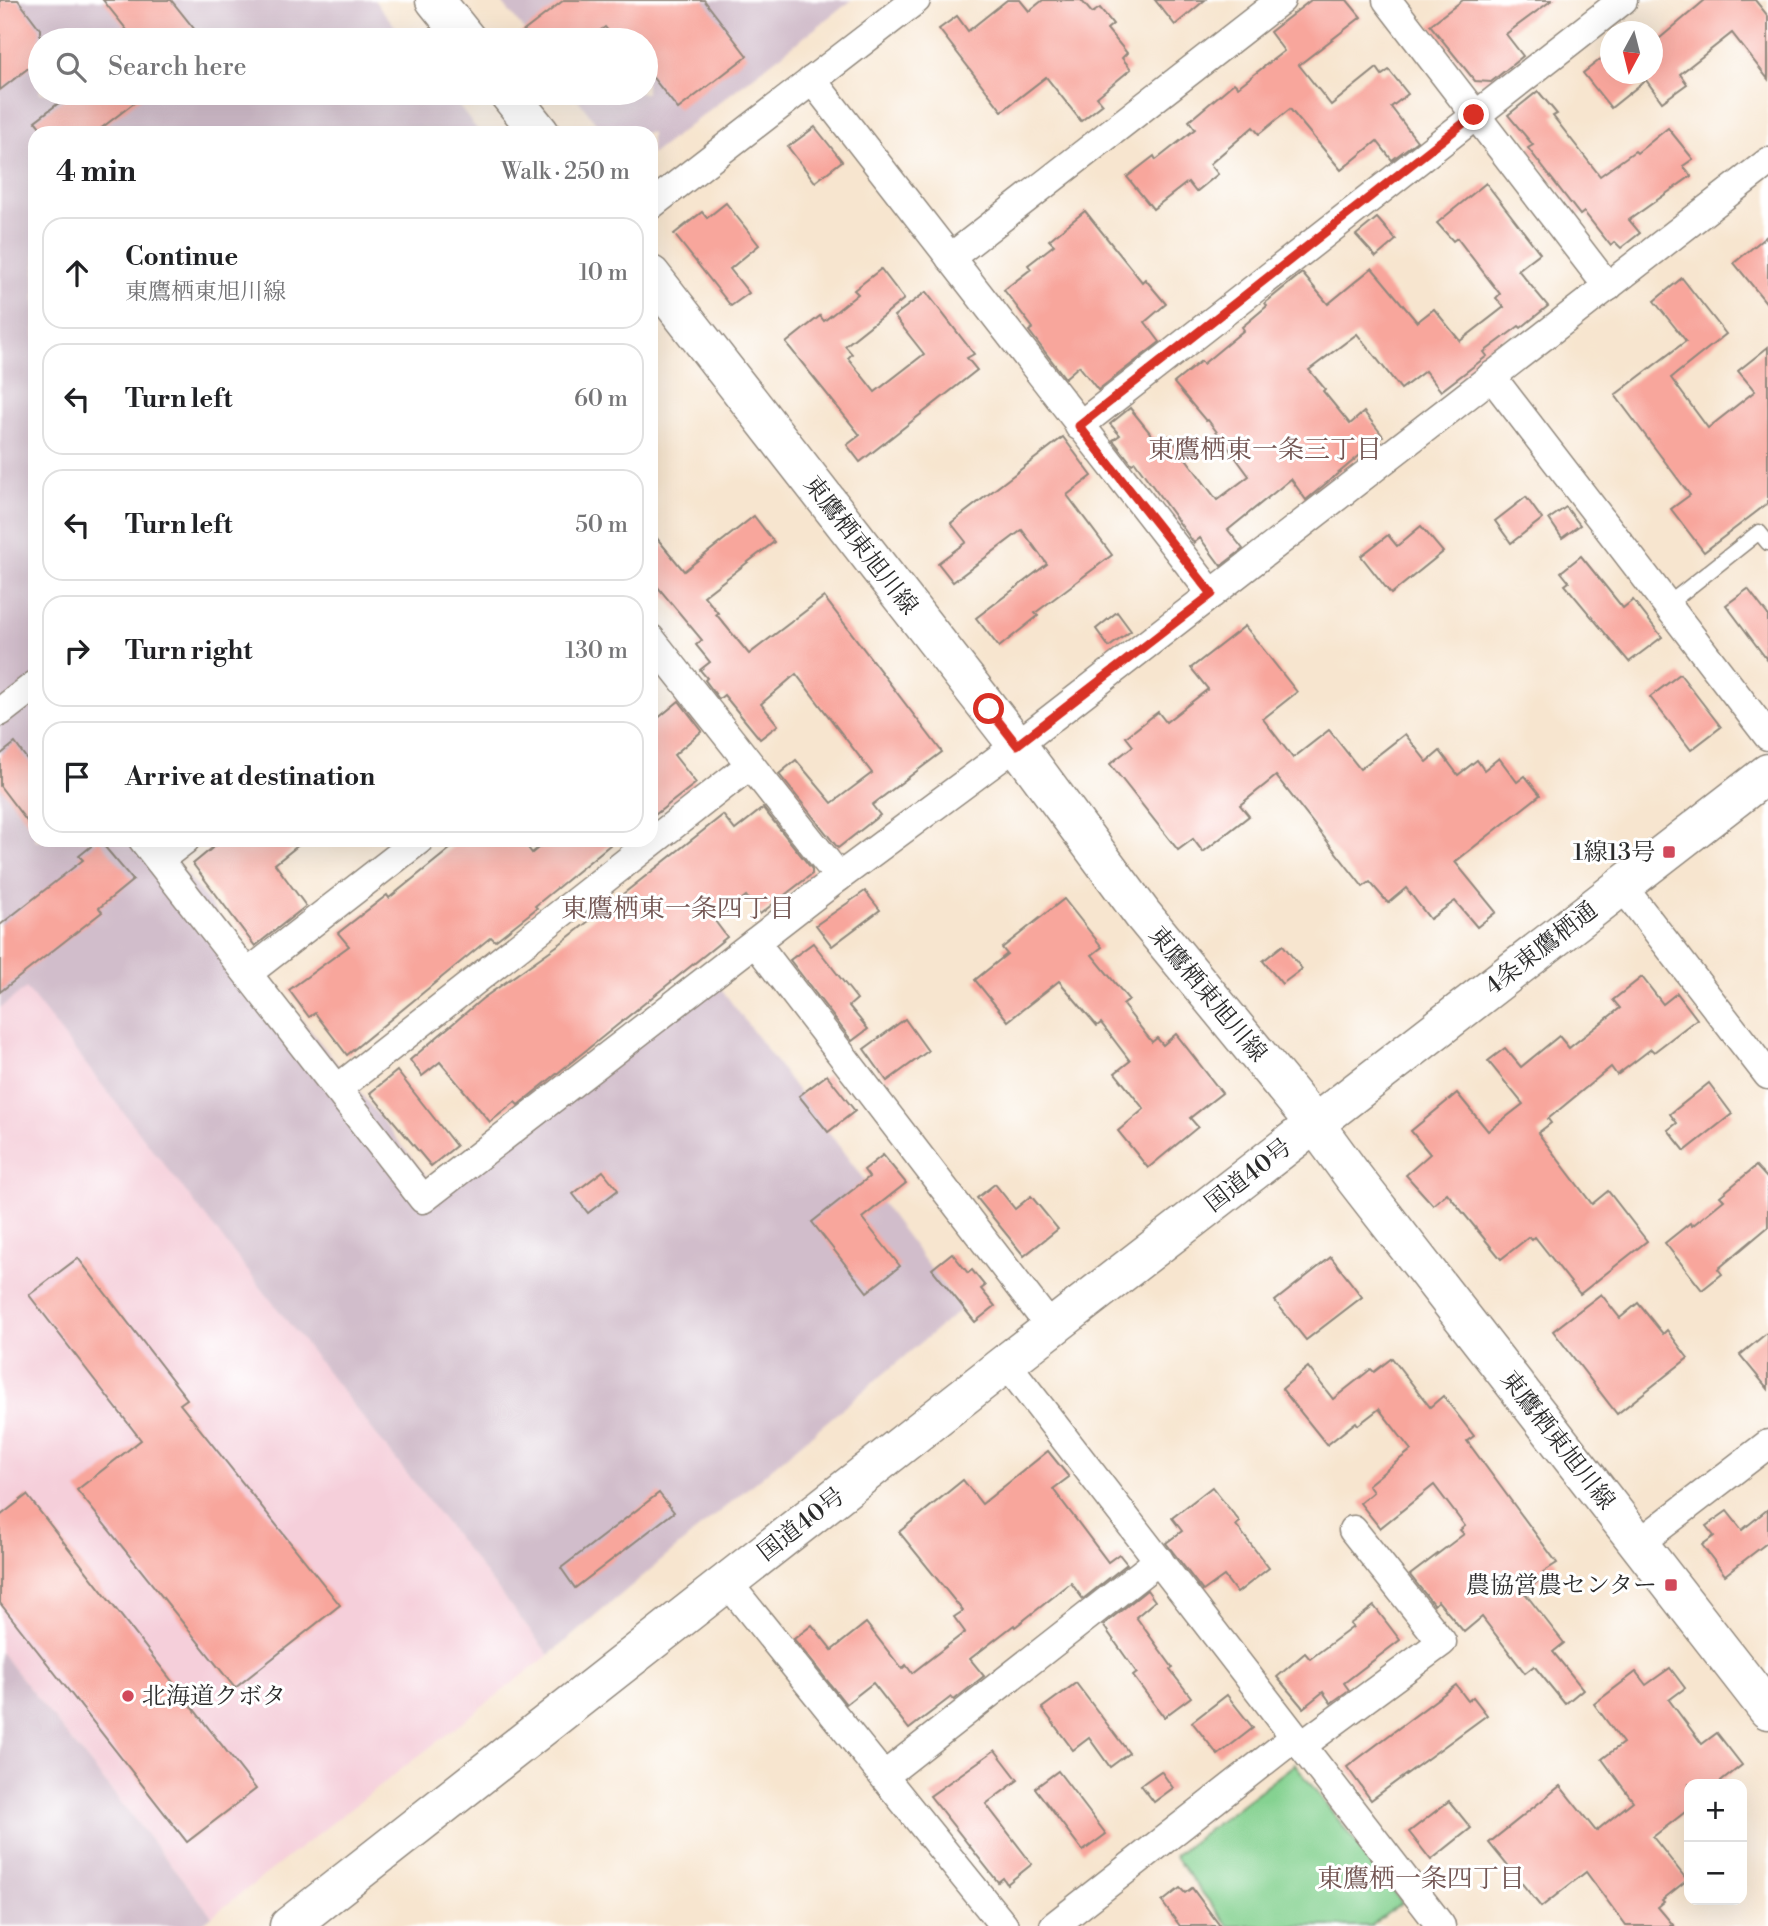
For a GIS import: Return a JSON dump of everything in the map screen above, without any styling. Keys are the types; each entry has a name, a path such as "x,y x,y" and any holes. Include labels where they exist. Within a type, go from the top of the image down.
{"main road":[{"path":"435,0 457,28"},
{"path":"518,105 534,126"},
{"name":"東鷹栖東旭川線","path":"658,284 1017,745 1143,915 1314,1123 1768,1710"},
{"name":"4条東鷹栖通","path":"1314,1123 1768,773"},
{"name":"国道40号","path":"289,1926 1314,1123"}],"street":[{"path":"658,200 916,0"},
{"path":"950,258 1281,0"},
{"path":"1387,0 1608,287"},
{"path":"1079,426 1623,0"},
{"path":"812,80 1212,594"},
{"path":"151,850 423,1199 839,877 1017,745 1768,162"},
{"path":"1491,376 1768,736"},
{"path":"658,655 839,877"},
{"path":"0,712 28,697"},
{"path":"658,837 750,765"},
{"path":"248,973 410,847"},
{"path":"337,1089 645,847"},
{"path":"1622,886 1768,1075"},
{"path":"755,942 1052,1329"},
{"path":"1006,1363 1298,1742 1428,1922"},
{"path":"1638,1544 1768,1444"},
{"path":"1054,1926 1298,1742 1441,1642 1353,1530"},
{"path":"884,1776 1159,1560"},
{"path":"727,1582 1004,1926"}],"lane":[{"path":"1667,605 1759,532 1768,543"}],"shaded area":[{"path":"0,0 374,0 396,28 28,28 28,105 458,105 474,126 28,126 28,847 165,847 428,1178 719,986 961,1309 549,1655 26,988 0,1008"},
{"path":"500,0 852,0 658,150 658,126 599,126 582,105 658,105 658,28 522,28"},
{"path":"26,987 549,1655 212,1916 0,1652 0,1008"},
{"path":"0,1652 212,1916 200,1926 0,1926"}],"green space":[{"path":"1295,1764 1402,1902 1371,1926 1228,1926 1174,1856"}],"building":[{"path":"0,0 18,0 39,28 28,28 28,68 0,90"},
{"path":"103,0 171,0 193,28 125,28"},
{"path":"564,0 704,0 747,56 678,109 658,84 658,28 528,28"},
{"path":"1007,0 1020,0 1029,11 1043,0 1081,0 1092,13 1100,8 1113,24 1107,29 1127,53 1122,58 1131,69 1097,97 1103,104 1081,121 1046,77 1002,111 939,29 957,16 968,31"},
{"path":"1155,0 1205,0 1175,25"},
{"path":"1311,0 1347,0 1361,17 1299,65 1331,105 1377,68 1382,75 1389,70 1408,94 1391,107 1417,141 1392,160 1377,141 1341,170 1290,109 1259,134 1253,127 1210,164 1218,174 1196,192 1188,182 1153,209 1127,177 1154,156 1156,160 1195,129 1189,121 1234,83 1238,87 1284,51 1270,32"},
{"path":"1463,0 1552,0 1506,34 1523,56 1491,82 1475,81 1430,25"},
{"path":"1705,0 1755,0 1768,16 1768,79 1732,33 1680,74 1687,84 1662,102 1649,84 1663,84 1663,36"},
{"path":"1600,60 1600,84 1641,84 1611,108 1583,73"},
{"path":"1538,91 1557,114 1553,116 1600,176 1635,151 1637,153 1668,128 1693,159 1683,166 1691,176 1629,220 1640,233 1621,248 1615,242 1611,246 1584,212 1580,215 1528,148 1533,145 1508,115"},
{"path":"56,105 131,105 104,126 39,126 35,121"},
{"path":"815,127 842,161 815,182 788,147"},
{"path":"1486,183 1540,253 1518,270 1548,306 1521,328 1519,326 1484,352 1487,356 1441,391 1425,371 1401,389 1357,334 1309,370 1350,424 1364,412 1383,436 1306,500 1291,479 1228,530 1243,549 1221,566 1200,538 1194,543 1135,462 1132,464 1113,440 1120,435 1110,424 1130,408 1159,444 1169,436 1217,500 1249,476 1208,420 1206,421 1174,383 1201,361 1203,364 1244,330 1242,327 1267,306 1265,303 1302,273 1328,304 1372,268 1417,322 1434,309 1460,341 1504,307 1496,298 1500,294 1457,238 1453,241 1437,223"},
{"path":"726,203 759,245 730,269 749,293 731,306 674,234 702,212 707,218"},
{"path":"1085,211 1142,282 1145,279 1166,304 1145,322 1160,342 1098,390 1079,366 1065,378 1029,331 1033,328 1004,290 1031,269 1028,265 1054,245 1049,240"},
{"path":"1377,218 1396,240 1376,257 1356,235"},
{"path":"1768,235 1768,305 1734,263"},
{"path":"881,269 904,299 845,346 852,354 848,358 875,392 924,354 894,316 926,292 974,354 967,358 977,370 860,462 847,445 860,435 786,343 820,316 824,321 858,294 854,290"},
{"path":"1682,278 1726,334 1671,378 1708,428 1755,391 1738,371 1768,347 1768,503 1704,552 1671,509 1690,495 1615,395 1686,341 1654,301"},
{"path":"1063,437 1092,476 1067,495 1112,555 1035,613 1038,616 999,647 976,618 1047,564 1022,530 953,582 938,563 966,542 951,523"},
{"path":"1526,497 1542,519 1511,543 1495,521"},
{"path":"1566,507 1580,525 1562,538 1549,519"},
{"path":"754,516 774,542 704,596 718,613 716,614 749,654 824,597 942,752 872,805 880,815 838,848 779,774 796,760 832,803 872,773 796,674 761,704 778,725 760,739 724,695 719,699 700,670 710,662 696,645 702,640 658,587 658,539 684,571"},
{"path":"1421,526 1443,552 1391,594 1361,556 1388,535 1397,546"},
{"path":"1581,556 1623,608 1633,600 1662,637 1629,662 1565,585 1569,582 1561,572"},
{"path":"1748,589 1768,615 1768,661 1726,605"},
{"path":"1117,612 1131,631 1109,647 1096,629"},
{"path":"1245,626 1297,692 1263,719 1293,758 1329,730 1360,769 1405,734 1427,762 1440,751 1458,775 1477,760 1484,770 1499,758 1517,782 1525,776 1540,795 1455,862 1496,912 1477,927 1455,901 1430,919 1406,888 1388,903 1370,882 1363,887 1276,776 1240,805 1249,816 1203,852 1193,839 1178,850 1110,764 1133,746 1126,737 1158,712 1166,722 1208,689 1191,668"},
{"path":"1680,674 1721,727 1691,750 1650,697"},
{"path":"679,701 702,731 674,755 696,783 658,813 658,718"},
{"path":"15,743 28,761 28,823 0,786 0,755"},
{"path":"763,808 812,869 812,874 760,914 746,896 715,921 727,937 518,1105 515,1102 490,1122 440,1062 422,1076 410,1060 482,999 561,943 723,815 735,830"},
{"path":"90,847 105,847 133,880 99,908 102,912 0,992 0,925 83,860 79,856"},
{"path":"214,847 296,847 275,864 306,906 255,946 193,864"},
{"path":"452,847 527,847 532,853 539,847 607,847 535,906 537,908 495,941 491,937 347,1055 315,1013 309,1017 289,990 349,946 338,933 387,895 389,898"},
{"path":"865,891 880,910 832,946 816,925"},
{"path":"1064,899 1102,947 1092,955 1129,1000 1123,1005 1152,1042 1157,1038 1163,1045 1176,1034 1222,1093 1190,1118 1198,1127 1148,1168 1118,1131 1144,1109 1115,1073 1130,1061 1101,1023 1097,1026 1059,981 1008,1021 975,980 1007,954 1002,948"},
{"path":"813,943 857,999 849,1006 868,1029 852,1041 790,960"},
{"path":"1283,945 1302,969 1282,984 1263,961"},
{"path":"1642,977 1663,1004 1677,993 1697,1019 1654,1052 1651,1049 1617,1075 1611,1067 1548,1119 1551,1123 1538,1133 1592,1204 1608,1191 1647,1241 1580,1294 1535,1237 1532,1240 1529,1237 1501,1259 1447,1193 1433,1205 1406,1175 1430,1154 1411,1131 1457,1093 1488,1131 1523,1104 1488,1061 1505,1048 1521,1067 1559,1036 1569,1048 1620,1008 1613,1000"},
{"path":"905,1019 928,1051 887,1081 864,1049"},
{"path":"397,1071 456,1146 431,1166 370,1093"},
{"path":"827,1075 855,1111 828,1132 799,1096"},
{"path":"1709,1083 1732,1114 1685,1151 1668,1130 1677,1123 1670,1114"},
{"path":"883,1155 906,1183 862,1218 900,1266 867,1292 812,1222 869,1177 864,1170"},
{"path":"1756,1166 1768,1179 1768,1227 1718,1269 1722,1274 1702,1290 1665,1243 1690,1223 1692,1226 1724,1200 1720,1196"},
{"path":"603,1171 618,1190 588,1213 573,1194"},
{"path":"995,1184 1015,1209 1031,1196 1058,1229 1024,1256 977,1198"},
{"path":"952,1253 968,1273 972,1270 985,1286 981,1289 995,1306 975,1322 932,1269"},
{"path":"1331,1257 1362,1297 1306,1340 1275,1301"},
{"path":"78,1258 187,1399 180,1404 340,1605 235,1688 77,1490 141,1440 29,1295"},
{"path":"1601,1294 1620,1318 1638,1303 1663,1334 1667,1330 1688,1358 1617,1414 1553,1331"},
{"path":"1768,1332 1768,1389 1740,1355"},
{"path":"1392,1358 1430,1407 1443,1396 1474,1436 1467,1441 1557,1563 1543,1572 1545,1576 1524,1592 1564,1643 1553,1652 1583,1689 1565,1704 1534,1666 1525,1673 1482,1617 1464,1632 1438,1601 1434,1605 1410,1575 1464,1534 1460,1530 1465,1526 1434,1485 1380,1528 1360,1503 1373,1492 1368,1485 1411,1450 1379,1409 1358,1425 1356,1422 1327,1445 1282,1389 1308,1367 1333,1399 1371,1369 1374,1372"},
{"path":"1048,1451 1069,1477 1053,1489 1108,1562 1119,1554 1127,1564 1083,1599 1071,1583 1015,1627 1014,1625 970,1659 984,1676 954,1700 951,1697 909,1729 873,1683 846,1704 794,1639 812,1625 832,1650 866,1623 902,1669 906,1665 912,1673 965,1632 954,1617 963,1611 899,1532 963,1480 982,1504"},
{"path":"1212,1487 1240,1522 1236,1525 1269,1568 1237,1593 1224,1576 1203,1591 1166,1543 1182,1531 1172,1518"},
{"path":"659,1493 674,1512 575,1588 561,1568"},
{"name":"北海道クボタ","path":"27,1495 256,1789 187,1842 0,1603 0,1516"},
{"path":"1768,1509 1768,1542 1725,1575 1702,1545 1714,1536 1706,1526 1727,1511 1742,1530"},
{"path":"1147,1590 1155,1601 1136,1617 1191,1697 1164,1717 1133,1676 1137,1673 1103,1625"},
{"path":"1374,1606 1400,1640 1344,1683 1349,1690 1331,1703 1323,1692 1303,1708 1277,1677 1305,1653 1310,1659 1353,1627 1350,1624"},
{"path":"1670,1668 1685,1688 1669,1700 1702,1744 1717,1733 1742,1765 1724,1779 1684,1779 1684,1813 1653,1837 1684,1876 1684,1882 1662,1900 1664,1902 1658,1907 1674,1926 1626,1926 1586,1872 1541,1907 1489,1843 1560,1786 1596,1831 1633,1801 1602,1759 1623,1743 1594,1704 1636,1672 1646,1685"},
{"path":"1076,1683 1129,1753 1110,1767 1089,1738 1073,1750 1042,1708"},
{"path":"1456,1685 1468,1701 1473,1697 1487,1715 1371,1800 1347,1767"},
{"path":"1227,1695 1253,1728 1218,1755 1192,1722"},
{"path":"995,1750 1018,1780 986,1804 1032,1864 1007,1884 1003,1878 998,1882 930,1796"},
{"path":"1058,1771 1106,1834 1083,1851 1035,1788"},
{"path":"1161,1771 1173,1788 1154,1802 1141,1785"},
{"path":"1449,1801 1471,1828 1431,1860 1409,1832"},
{"path":"1180,1888 1185,1893 1192,1888 1220,1926 1180,1926 1162,1902"}],"place":[{"name":"1線13号","path":"1669,852"},
{"name":"農協営農センター","path":"1671,1585"},
{"name":"北海道クボタ","path":"128,1696"}],"district":[{"name":"東鷹栖東一条三丁目","path":"1265,449"},
{"name":"東鷹栖東一条四丁目","path":"678,908"},
{"name":"東鷹栖一条四丁目","path":"1421,1878"}],"route":[{"path":"989,709 1017,745 1212,594 1079,426 1474,115"}]}
